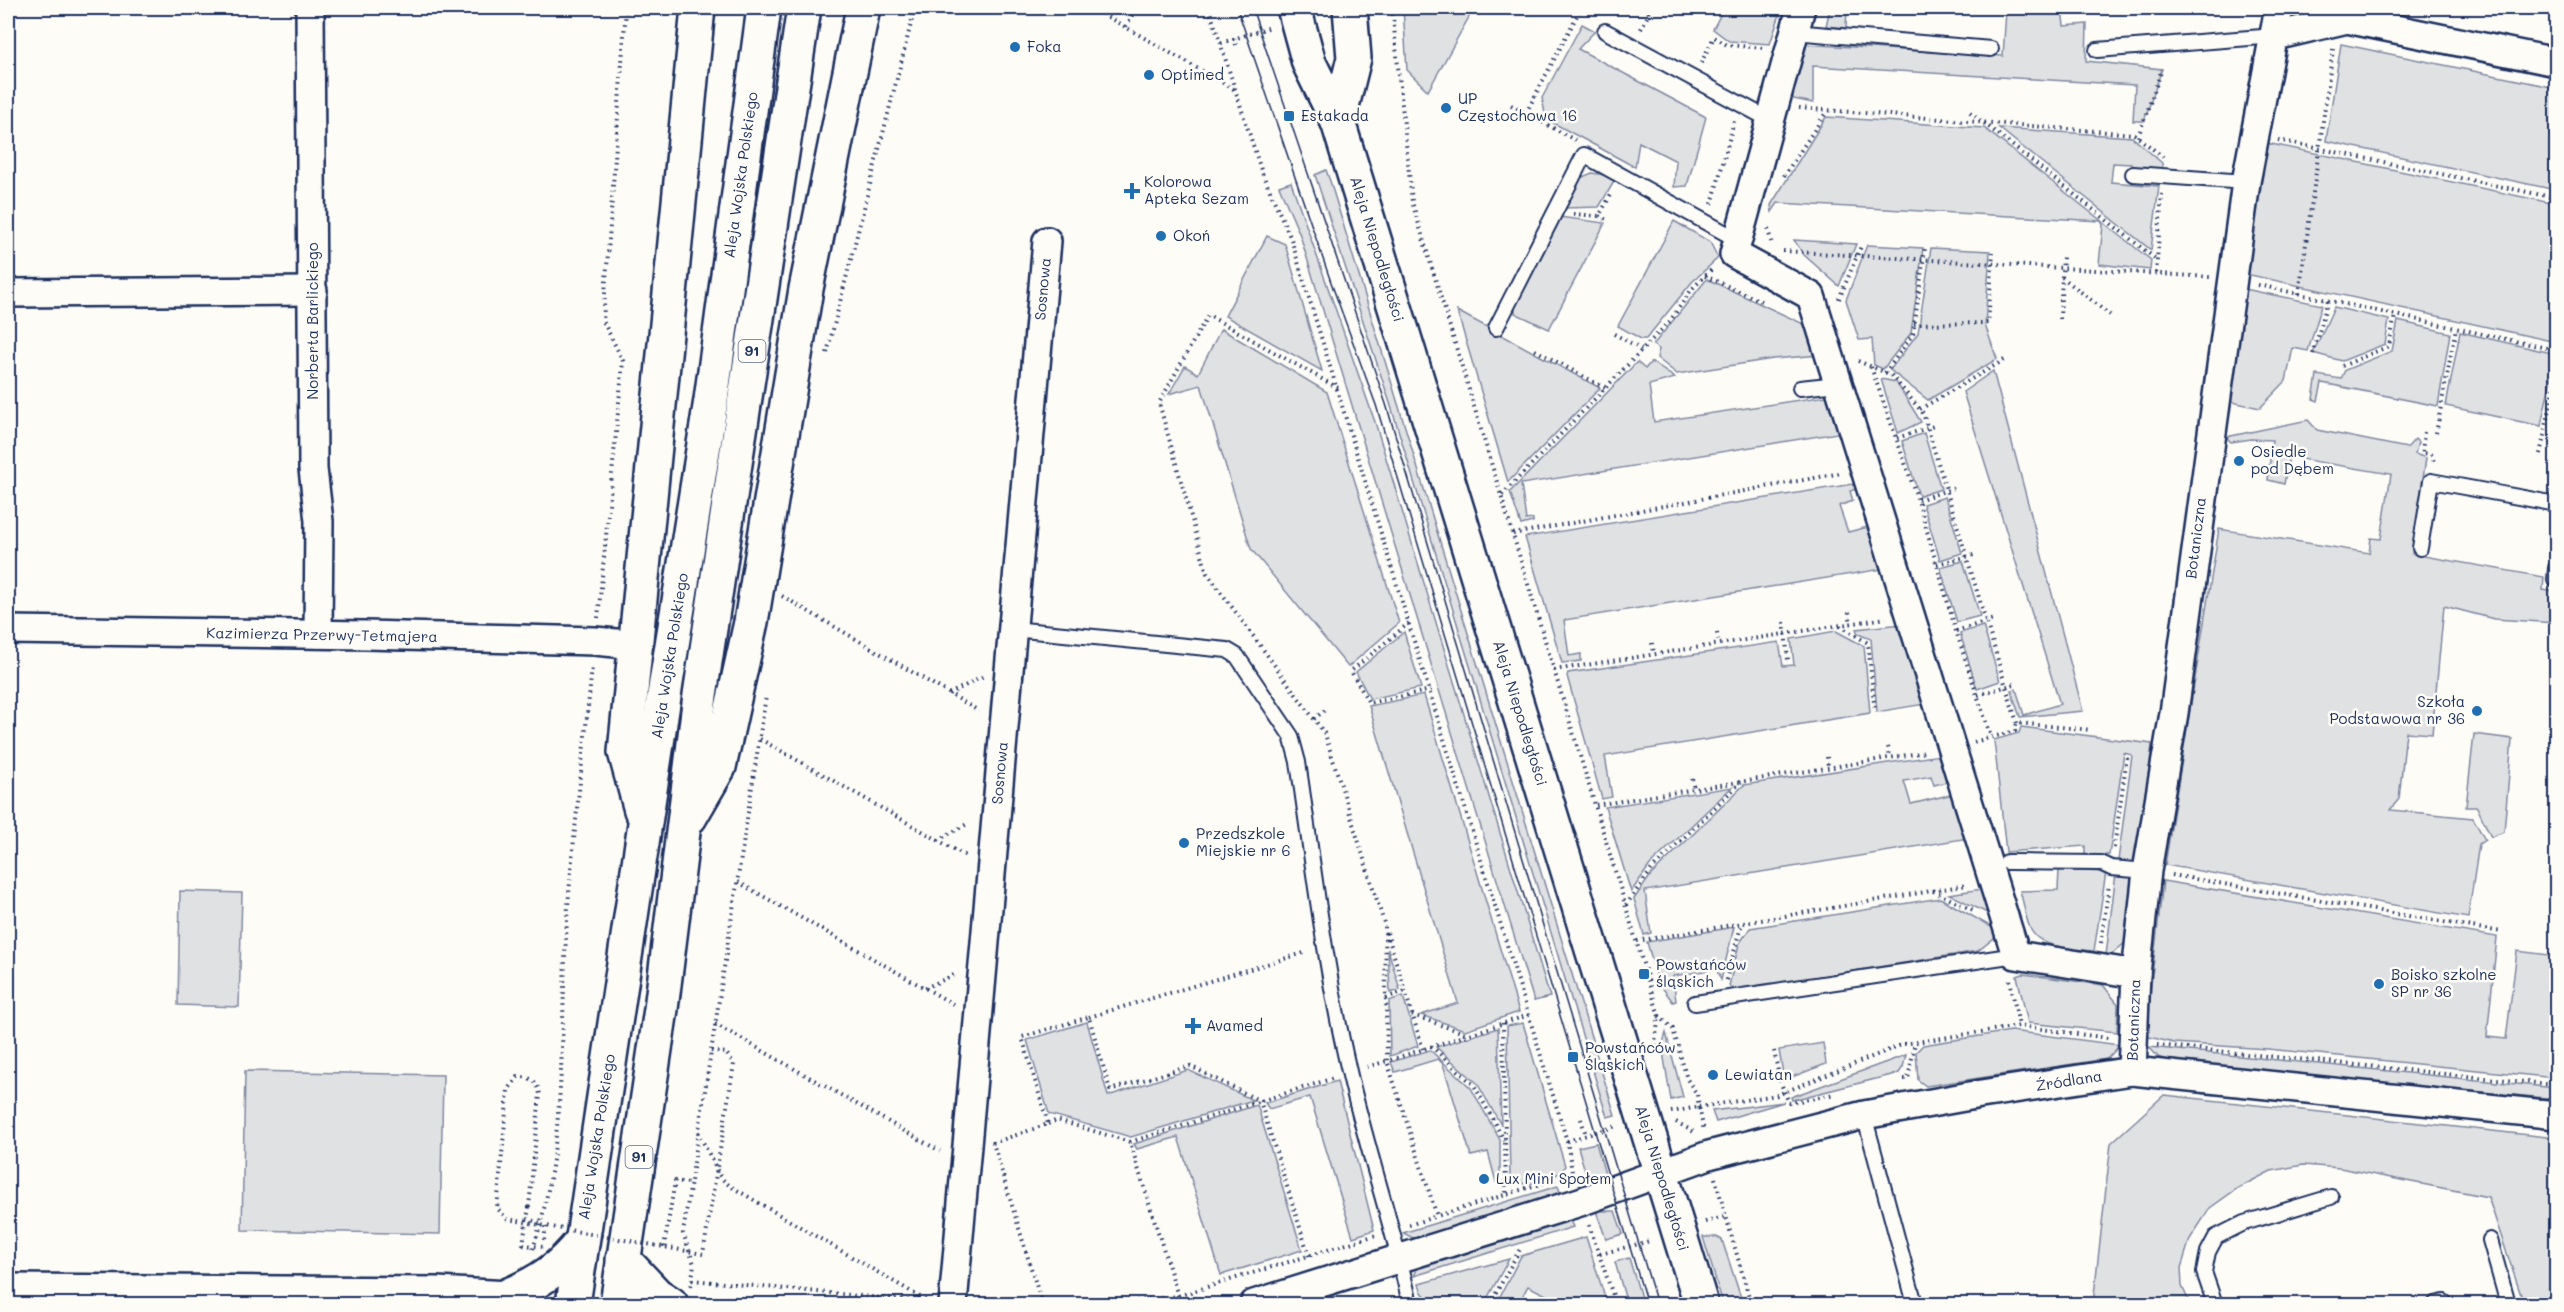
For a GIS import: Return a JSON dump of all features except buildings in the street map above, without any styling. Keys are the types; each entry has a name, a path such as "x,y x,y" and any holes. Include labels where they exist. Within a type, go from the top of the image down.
{"main road":[{"path":"645,822 625,752 698,8"},
{"name":"Aleja Wojska Polskiego","path":"573,1305 711,400 764,8"},
{"name":"91","path":"617,1305 661,1009 704,672 804,8"},
{"path":"684,829 719,766 746,645 806,289 863,8"},
{"path":"1338,122 1354,58 1350,8"},
{"name":"Aleja Niepodległości","path":"1289,14 1309,63 1338,122 1701,1305"},
{"path":"518,1300 567,1260 581,1242"},
{"path":"623,1259 657,1295 681,1299"}],"street":[{"name":"Norberta Barlickiego","path":"310,8 314,469 319,521 318,634"},
{"name":"Botaniczna","path":"2132,1071 2136,974 2147,871 2175,701 2246,182 2279,8"},
{"path":"2275,36 2347,19 2556,62"},
{"path":"1790,29 1772,113 1734,254 1811,296 2016,955 2136,974"},
{"name":"Sosnowa","path":"944,1304 1013,629 1047,241"},
{"path":"8,293 313,291"},
{"name":"Kazimierza Przerwy-Tetmajera","path":"8,630 318,634 595,641 637,645"},
{"name":"Źródlana","path":"1661,1173 1709,1155 1864,1115 2132,1071 2556,1115"},
{"path":"1254,1305 1580,1202 1661,1173"},
{"path":"8,1288 437,1291 518,1300"}],"lane":[{"path":"1790,29 1991,50"},
{"path":"1605,31 1739,103 1772,113"},
{"path":"2097,50 2275,36"},
{"path":"1496,328 1584,155 1738,240"},
{"path":"2133,174 2246,182"},
{"path":"1800,388 1838,384"},
{"path":"2420,548 2431,481 2556,504"},
{"path":"1013,629 1227,651 1237,656 1291,736 1298,762 1325,946 1349,1073 1400,1258 1410,1305"},
{"path":"2007,862 2100,862 2111,868 2147,871"},
{"path":"1695,1003 2016,955"},
{"path":"1864,1115 1914,1305"},
{"path":"2214,1305 2204,1272 2208,1252 2216,1237 2244,1223 2331,1197"},
{"path":"2490,1240 2508,1305"},
{"path":"2435,1305 2444,1302 2444,1305"}],"path":[{"path":"598,612 623,361 603,321 626,8"},
{"path":"851,258 915,8"},
{"path":"1092,8 1237,91"},
{"path":"1126,27 1136,8"},
{"path":"1209,8 1262,173 1291,239 1338,388 1567,1141 1574,1183"},
{"path":"1392,8 1412,202 1659,1016 1655,1042 1658,1063"},
{"path":"1526,113 1581,8"},
{"path":"1221,43 1289,14"},
{"path":"2299,294 2336,21"},
{"path":"1698,69 1714,37 1727,45 1790,29"},
{"path":"1234,38 1236,45"},
{"path":"2138,137 2162,69"},
{"path":"1706,210 1711,207 1739,103"},
{"path":"1511,105 1576,140"},
{"path":"1783,178 1827,111"},
{"path":"1772,113 1827,111 2134,134 2164,159 2156,273"},
{"path":"1971,112 2157,260"},
{"path":"2276,140 2556,198"},
{"path":"1599,216 1617,185"},
{"path":"1555,213 1599,216 1607,220"},
{"path":"1768,226 1772,245 1795,257"},
{"path":"1832,297 1836,307 1862,244"},
{"path":"1885,373 1913,334 1925,248"},
{"path":"1783,251 2232,279 2556,350"},
{"path":"1914,324 1988,323 1993,252"},
{"path":"2060,319 2063,256"},
{"path":"1501,496 1670,321 1692,288 1718,264"},
{"path":"2062,277 2110,315"},
{"path":"2313,354 2328,300"},
{"path":"1338,388 1208,315 1159,403 1207,573 1325,734 1423,1049"},
{"path":"2342,366 2389,346 2395,315"},
{"path":"2436,433 2456,328"},
{"path":"1614,334 1642,349"},
{"path":"1535,350 1605,388"},
{"path":"1854,351 1858,361 1891,375 1923,413 1928,428 2018,723 2015,731 1975,741"},
{"path":"1920,409 2006,359"},
{"path":"1871,367 1918,500 1956,631 1991,737"},
{"path":"2540,454 2556,381"},
{"path":"1897,438 1934,426"},
{"path":"2424,432 2422,453 2431,454 2442,483"},
{"path":"1513,534 1848,472"},
{"path":"1918,500 1954,488"},
{"path":"1937,564 1974,555"},
{"path":"781,595 978,711"},
{"path":"1849,612 1851,624"},
{"path":"1554,670 1893,617"},
{"path":"1956,631 1994,619"},
{"path":"1784,622 1788,660"},
{"path":"1409,623 1351,671 1369,703 1431,690"},
{"path":"1840,625 1868,643 1875,712"},
{"path":"1717,633 1719,644"},
{"path":"1652,643 1654,654"},
{"path":"592,661 567,918 556,1144 541,1222 526,1220 540,1094 537,1082 529,1077 518,1077 508,1090 497,1208 507,1219 704,1254 734,1064 726,1053 711,1051"},
{"path":"949,694 1009,664"},
{"path":"1978,695 2014,684"},
{"path":"1314,719 1326,710"},
{"path":"2018,723 2092,730"},
{"path":"760,739 966,856"},
{"path":"1888,747 1890,758"},
{"path":"1595,805 1934,751"},
{"path":"1827,757 1828,767"},
{"path":"1692,779 1694,789"},
{"path":"1626,905 1652,869 1741,782"},
{"path":"681,1299 692,1280 694,1264 683,1233 752,791"},
{"path":"2147,871 2501,932"},
{"path":"738,882 953,1004"},
{"path":"1637,941 1976,884"},
{"path":"1932,891 1979,913"},
{"path":"1721,999 1742,923"},
{"path":"1385,926 1387,1061 1437,1216"},
{"path":"1048,1124 1022,1037 1325,946"},
{"path":"925,988 956,974"},
{"path":"1386,998 1405,991"},
{"path":"1412,1015 1467,1034"},
{"path":"1042,1305 993,1143 1057,1120 1131,1142 1529,1015"},
{"path":"1659,1016 1673,1029 1688,1079 1697,1094 1704,1126"},
{"path":"1089,1017 1110,1090 1190,1066 1260,1101 1309,1256"},
{"path":"1503,1023 1506,1195"},
{"path":"715,1024 940,1151"},
{"path":"1897,1081 1908,1078 1916,1042"},
{"path":"1431,1046 1474,1085 1505,1141"},
{"path":"1774,1051 1780,1082 1789,1103 1843,1092"},
{"path":"1704,1138 1678,1123 1670,1111 1775,1095"},
{"path":"1581,1119 1586,1136"},
{"path":"1567,1141 1618,1125"},
{"path":"698,1132 721,1178 730,1186 944,1304"},
{"path":"1131,1142 1178,1296"},
{"path":"1113,1305 1178,1296 1572,1174"},
{"path":"1714,1174 1751,1305"},
{"path":"664,1247 675,1180 690,1183"},
{"path":"1699,1224 1724,1216"},
{"path":"1587,1221 1615,1304"},
{"path":"526,1223 523,1245 544,1247"},
{"path":"1600,1254 1649,1239"},
{"path":"1490,1305 1520,1249"},
{"path":"692,1280 944,1304"}],"shaded area":[{"path":"1403,8 1474,8 1428,91 1407,70"},
{"path":"1724,8 1782,8 1770,44 1729,41 1713,29"},
{"path":"1830,8 1847,8 1846,28 1826,26"},
{"path":"1955,8 2062,8 2064,26 2087,24 2086,61 2162,69 2144,121 2133,121 2135,85 1813,66 1813,103 1794,99 1788,92 1802,44 2003,56 2006,11"},
{"path":"1582,24 1595,31 1578,49 1706,117 1687,186 1674,187 1676,161 1639,142 1635,167 1546,119 1542,98"},
{"path":"2341,44 2556,88 2556,190 2326,141"},
{"path":"1826,117 1984,128 2151,260 2150,270 2099,264 2103,225 2101,221 1778,203 1772,212 1771,205"},
{"path":"1999,128 2132,137 2162,163 2162,171 2131,169 2131,164 2113,163 2111,182 2159,186 2151,250"},
{"path":"2262,142 2556,204 2556,342 2241,273"},
{"path":"1326,170 1615,1115 1607,1117 1391,406 1315,175"},
{"path":"1592,173 1605,175 1615,180 1599,207 1564,208 1580,178"},
{"path":"1291,182 1375,422 1550,997 1534,1001 1300,235 1279,186"},
{"path":"1559,217 1605,223 1549,329 1515,313 1515,301"},
{"path":"1674,221 1710,242 1718,258 1692,282 1646,339 1641,339 1618,326"},
{"path":"1267,236 1285,244 1322,371 1225,316"},
{"path":"1794,240 1856,244 1839,286 1804,255"},
{"path":"1867,245 1923,248 1911,333 1883,369 1874,365 1872,339 1859,340 1846,300"},
{"path":"1931,248 1990,251 1985,325 1997,359 1928,400 1890,370 1918,333"},
{"path":"1707,279 1812,328 1820,355 1773,359 1677,374 1657,358 1659,349 1653,345"},
{"path":"2240,288 2322,305 2308,351 2293,348 2286,381 2260,408 2222,400"},
{"path":"2334,307 2389,320 2385,344 2342,361 2313,353"},
{"path":"1457,311 1600,388 1508,482"},
{"path":"2398,321 2450,333 2438,406 2322,383 2318,401 2313,399 2317,375 2341,379 2345,370 2392,351"},
{"path":"1221,329 1327,392 1399,623 1348,667 1251,549 1201,385 1169,394 1185,366 1198,374"},
{"path":"2460,332 2556,354 2541,426 2446,406"},
{"path":"1637,362 1645,369 1651,362 1675,378 1649,385 1654,422 1833,395 1844,432 1521,484 1526,520 1533,519 1533,522 1521,525 1510,492"},
{"path":"1993,371 2083,711 2020,717 2011,690 2016,689 2024,715 2060,704 1963,392"},
{"path":"1881,379 1896,382 1921,422 1898,433"},
{"path":"2308,420 2317,430 2407,448 2415,439 2418,442 2415,454 2426,458 2412,554 2544,577 2543,590 2556,592 2556,623 2494,619 2444,606 2432,734 2406,732 2399,799 2390,810 2473,818 2485,840 2479,844 2468,918 2165,865 2219,529 2369,553 2371,538 2381,539 2391,474 2289,457 2284,484 2268,480 2272,440 2251,439 2231,442 2226,437"},
{"path":"1924,433 1941,489 1919,496 1902,441"},
{"path":"1859,483 1860,488 1850,491 1853,501 1839,506 1848,532 1872,526 1883,569 1564,620 1569,656 1581,654 1581,661 1562,663 1525,537"},
{"path":"1945,497 1962,553 1940,560 1923,504"},
{"path":"1963,561 1980,616 1957,622 1940,567"},
{"path":"1902,624 1925,704 1877,712 1871,639 1858,634 1856,629"},
{"path":"1983,626 2000,681 1977,689 1960,633"},
{"path":"1836,631 1864,646 1870,713 1605,756 1612,797 1602,799 1568,673 1779,642 1783,666 1794,665 1791,639"},
{"path":"1404,632 1421,688 1370,699 1356,672"},
{"path":"1424,695 1519,1012 1465,1030 1421,1015 1458,1003 1369,706"},
{"path":"2021,727 2152,744 2138,865 2118,861 2132,755 2124,753 2109,855 2085,855 2085,846 2006,852 1994,740 2019,733"},
{"path":"2474,734 2512,739 2504,832 2491,837 2477,807 2466,807"},
{"path":"1940,755 1951,781 1934,785 1931,776 1904,781 1911,804 1953,794 1969,838 1645,891 1651,933 1644,935 1634,899 1651,875 1744,785"},
{"path":"1732,787 1650,865 1631,892 1605,807"},
{"path":"2059,870 2106,872 2094,951 2049,944 2035,935 2030,928 2020,891 2058,890"},
{"path":"2116,873 2141,877 2128,940 2111,955 2106,955"},
{"path":"2163,881 2497,937 2487,1037 2506,1039 2517,951 2556,956 2554,1046 2556,1046 2556,1078 2268,1049 2174,1043 2145,1036"},
{"path":"1982,889 1991,915 1949,894"},
{"path":"180,891 242,893 239,1007 178,1005"},
{"path":"1940,898 1997,930 1994,938 1978,951 1736,990 1729,986 1739,944 1750,928"},
{"path":"1734,927 1721,980 1716,969 1673,976 1676,1001 1673,1002 1658,982 1647,942"},
{"path":"1388,949 1400,990 1390,993"},
{"path":"2023,974 2103,985 2118,1004 2117,1032 2028,1023 2017,976"},
{"path":"1403,996 1418,1046 1390,1056 1389,1001"},
{"path":"1087,1022 1108,1096 1188,1070 1253,1100 1131,1137 1049,1114 1027,1040"},
{"path":"1523,1023 1565,1166 1555,1176 1530,1184 1515,1181 1510,1176 1507,1026"},
{"path":"1498,1028 1501,1125 1477,1083 1436,1047"},
{"path":"2011,1031 2120,1045 2107,1059 1926,1086 1918,1080 1916,1052 1923,1045"},
{"path":"1666,1033 1683,1097 1671,1100 1662,1046"},
{"path":"1823,1043 1826,1064 1784,1080 1779,1050"},
{"path":"2149,1047 2556,1088 2556,1099 2177,1064 2158,1057"},
{"path":"1430,1050 1471,1088 1500,1140 1500,1181 1496,1182 1488,1152 1471,1156 1443,1064 1438,1059 1395,1072 1391,1062"},
{"path":"1906,1055 1899,1073 1792,1100 1791,1097"},
{"path":"245,1071 443,1075 440,1234 242,1230"},
{"path":"1337,1081 1374,1230 1353,1237 1310,1097 1269,1109 1265,1103"},
{"path":"2164,1095 2556,1138 2556,1304 2524,1304 2488,1197 2340,1168 2303,1165 2271,1171 2238,1188 2210,1208 2190,1239 2181,1268 2182,1286 2190,1304 2093,1304 2111,1143"},
{"path":"1784,1102 1716,1122 1712,1111"},
{"path":"1257,1105 1302,1250 1221,1275 1178,1137 1137,1149 1134,1144"},
{"path":"1596,1143 1607,1181 1590,1188 1578,1147"},
{"path":"1558,1186 1562,1197 1417,1240 1403,1233"},
{"path":"1596,1211 1615,1211 1623,1234 1606,1239"},
{"path":"1569,1218 1573,1227 1414,1276 1422,1264"},
{"path":"1586,1237 1607,1304 1564,1304 1528,1286 1518,1304 1496,1304 1521,1256"},
{"path":"1703,1237 1717,1237 1722,1240 1743,1304 1723,1304"},
{"path":"1629,1258 1643,1304 1627,1304 1615,1262"},
{"path":"1509,1259 1484,1304 1436,1303 1423,1293 1419,1284"}],"tram line":[{"path":"1237,8 1333,288 1376,405 1647,1304"},
{"path":"1252,8 1386,404 1657,1304"}],"place":[{"name":"Foka","path":"1015,47"},
{"name":"Optimed","path":"1149,75"},
{"name":"UP Częstochowa 16","path":"1446,108"},
{"name":"Estakada","path":"1289,116"},
{"name":"Kolorowa Apteka Sezam","path":"1132,191"},
{"name":"Okoń","path":"1161,236"},
{"name":"Osiedle pod Dębem","path":"2239,461"},
{"name":"Szkoła Podstawowa nr 36","path":"2477,711"},
{"name":"Przedszkole Miejskie nr 6","path":"1184,843"},
{"name":"Powstańców śląskich","path":"1644,974"},
{"name":"Boisko szkolne SP nr 36","path":"2379,984"},
{"name":"Avamed","path":"1193,1026"},
{"name":"Powstańców Śląskich","path":"1573,1057"},
{"name":"Lewiatan","path":"1713,1075"},
{"name":"Lux Mini Społem","path":"1484,1179"}]}
